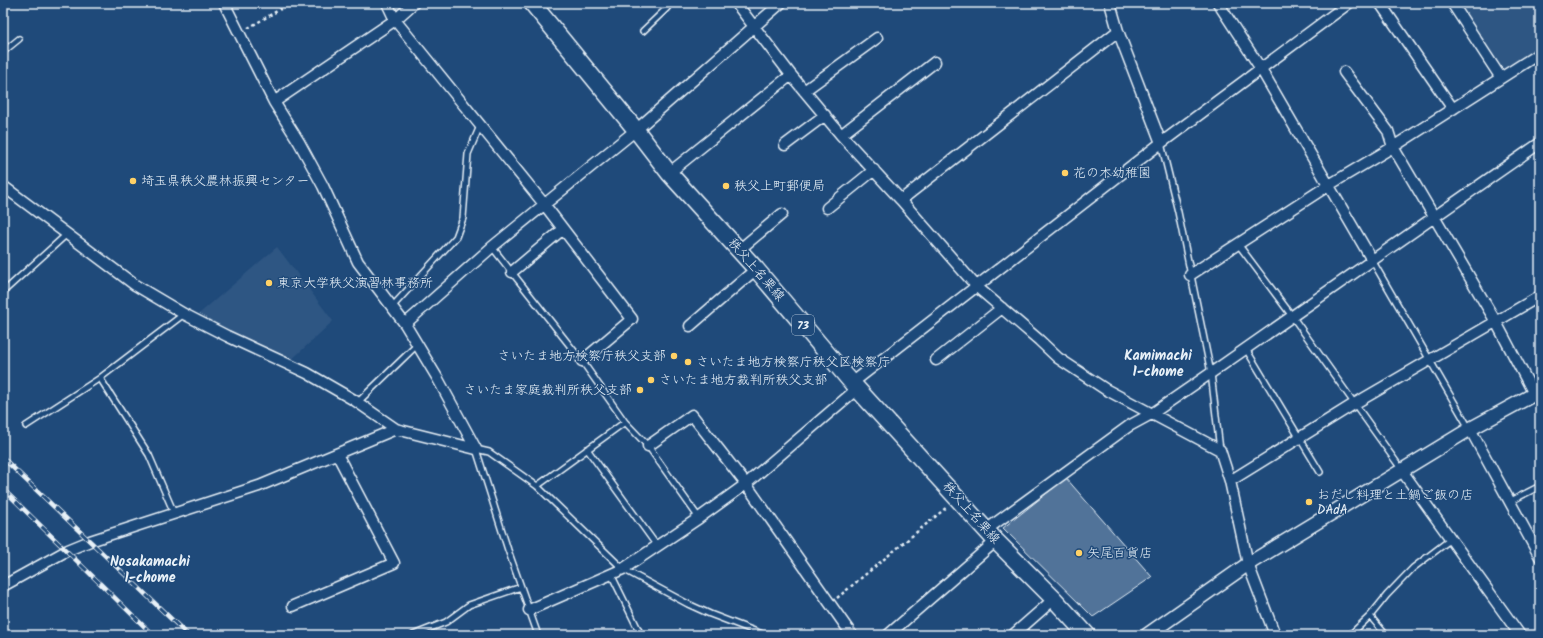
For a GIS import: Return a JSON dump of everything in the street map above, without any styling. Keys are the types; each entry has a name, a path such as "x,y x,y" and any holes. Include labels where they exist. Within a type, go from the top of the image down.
{"main road":[{"name":"秩父上名栗線","path":"532,3 636,130 669,173 756,269 855,385 991,535 1087,635"}],"street":[{"path":"224,3 274,102 299,142 323,186 358,262 405,324 418,344 476,449"},
{"path":"387,3 395,20 544,204 632,319 582,361"},
{"path":"274,102 395,20 414,3"},
{"path":"736,3 791,75 824,115 977,287 1058,358 1105,389 1153,413 1220,450 1230,481 1248,564 1275,635"},
{"path":"405,324 492,247 636,130 781,3"},
{"path":"1110,3 1118,31 1161,143"},
{"path":"1218,3 1261,69 1372,260"},
{"path":"529,610 623,569 699,518 746,484 855,385 977,287 1161,143 1348,3"},
{"path":"1380,3 1453,109"},
{"path":"1452,3 1501,78"},
{"path":"901,200 1118,31"},
{"path":"804,91 877,38"},
{"path":"1190,275 1329,185 1453,109 1540,53"},
{"path":"841,135 934,62"},
{"path":"1147,635 1248,564 1470,429 1537,393 1393,146 1388,131 1344,72"},
{"path":"669,173 791,75"},
{"path":"785,145 824,115"},
{"path":"888,635 991,535 1129,426 1153,413 1211,374 1540,143"},
{"path":"827,208 874,170"},
{"path":"3,186 135,285 184,314 227,336 307,373 357,402 396,429 476,449"},
{"path":"739,250 782,214"},
{"path":"512,272 563,229"},
{"path":"690,326 756,269"},
{"path":"1230,481 1354,404 1540,296"},
{"path":"936,360 1002,308"},
{"path":"648,446 692,415 746,484 852,635"},
{"path":"3,586 68,550 90,541 259,486 396,429"},
{"path":"1470,429 1540,556"},
{"path":"293,606 394,563 337,454"},
{"path":"1402,471 1520,635"},
{"path":"1013,635 1054,599"}],"lane":[{"path":"642,31 667,8 670,3"},
{"path":"3,52 19,38"},
{"path":"392,307 456,237 463,218 468,154 481,125"},
{"path":"1161,143 1178,212 1211,374 1220,450"},
{"path":"3,292 67,234"},
{"path":"1238,244 1292,316 1402,471"},
{"path":"492,247 582,361 625,422 648,446 699,518"},
{"path":"1372,260 1470,429"},
{"path":"26,426 100,378 184,314"},
{"path":"357,402 418,344"},
{"path":"1246,348 1320,472"},
{"path":"100,378 149,455 174,513"},
{"path":"537,486 625,422"},
{"path":"476,449 489,452 537,486 623,569 710,614 765,635"},
{"path":"476,449 508,550 538,635"},
{"path":"588,449 657,546"},
{"path":"1509,502 1540,486"},
{"path":"1350,635 1370,616 1387,595 1413,568 1451,539"},
{"path":"611,574 641,635"},
{"path":"413,635 446,622 468,605 521,586"},
{"path":"1370,616 1386,635"}],"path":[{"path":"239,33 291,3"},
{"path":"831,604 957,498"}],"shaded area":[{"path":"1448,3 1540,3 1540,46 1498,73"},
{"name":"東京大学秩父演習林事務所","path":"277,247 333,321 287,364 193,319"}],"building":[{"name":"矢尾百貨店","path":"1066,478 1152,577 1093,617 1003,528"}],"railway":[{"path":"3,458 188,635"},
{"path":"3,489 153,635"}],"place":[{"name":"花の木幼稚園","path":"1065,173"},
{"name":"埼玉県秩父農林振興センター","path":"133,181"},
{"name":"秩父上町郵便局","path":"726,186"},
{"name":"東京大学秩父演習林事務所","path":"269,283"},
{"name":"さいたま地方検察庁秩父支部","path":"674,356"},
{"name":"さいたま地方検察庁秩父区検察庁","path":"688,362"},
{"name":"さいたま地方裁判所秩父支部","path":"651,380"},
{"name":"さいたま家庭裁判所秩父支部","path":"640,390"},
{"name":"おだし料理と土鍋ご飯の店 DAdA","path":"1309,502"},
{"name":"矢尾百貨店","path":"1079,553"}],"district":[{"name":"Kamimachi 1-chome","path":"1158,364"},
{"name":"Nosakamachi 1-chome","path":"150,570"}]}
